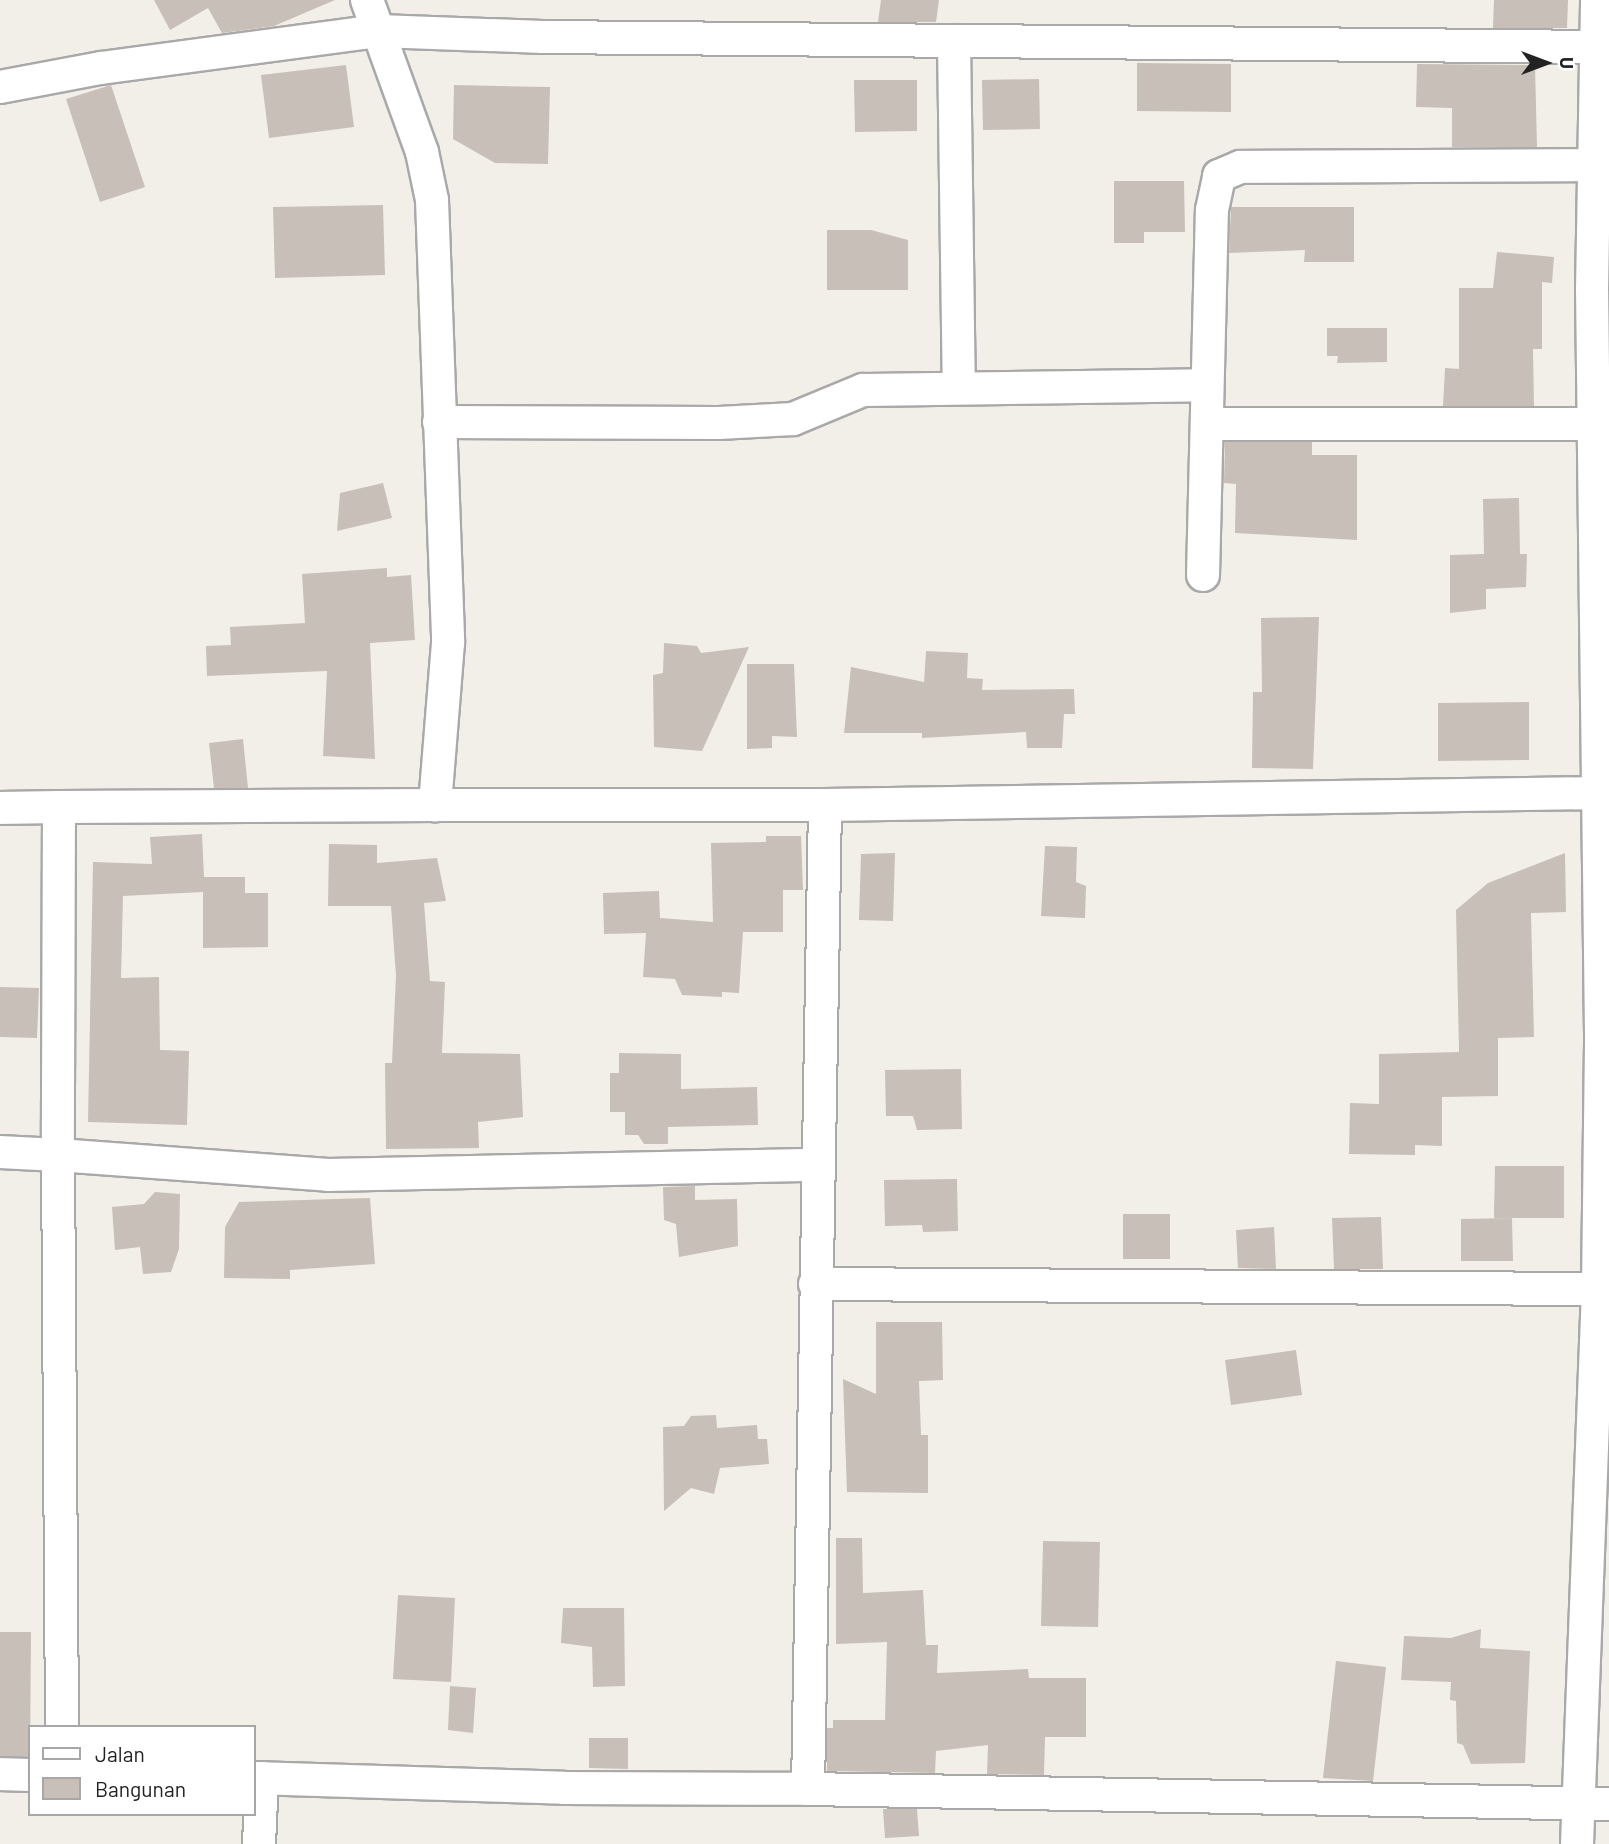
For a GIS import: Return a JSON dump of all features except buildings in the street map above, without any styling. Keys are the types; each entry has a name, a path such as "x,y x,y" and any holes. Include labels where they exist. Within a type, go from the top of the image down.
{"street":[{"path":"367,0 422,152 432,200 448,643 435,805"},
{"path":"1577,1844 1605,1034 1594,424 1601,290 1595,165 1597,0"},
{"path":"0,87 101,68 379,31 543,37 1596,47"},
{"path":"954,41 959,387"},
{"path":"1203,575 1213,189 1219,176 1230,170 1595,165"},
{"path":"439,422 793,419 863,390 1208,385"},
{"path":"1207,424 1594,424"},
{"path":"0,808 825,805 1599,793"},
{"path":"808,1789 816,1165 825,805"},
{"path":"59,807 58,1155 62,1725"},
{"path":"0,1152 328,1175 816,1165"},
{"path":"815,1284 1598,1289"},
{"path":"0,1774 28,1775"},
{"path":"260,1844 258,1778 564,1788 808,1789 1609,1804"}]}
